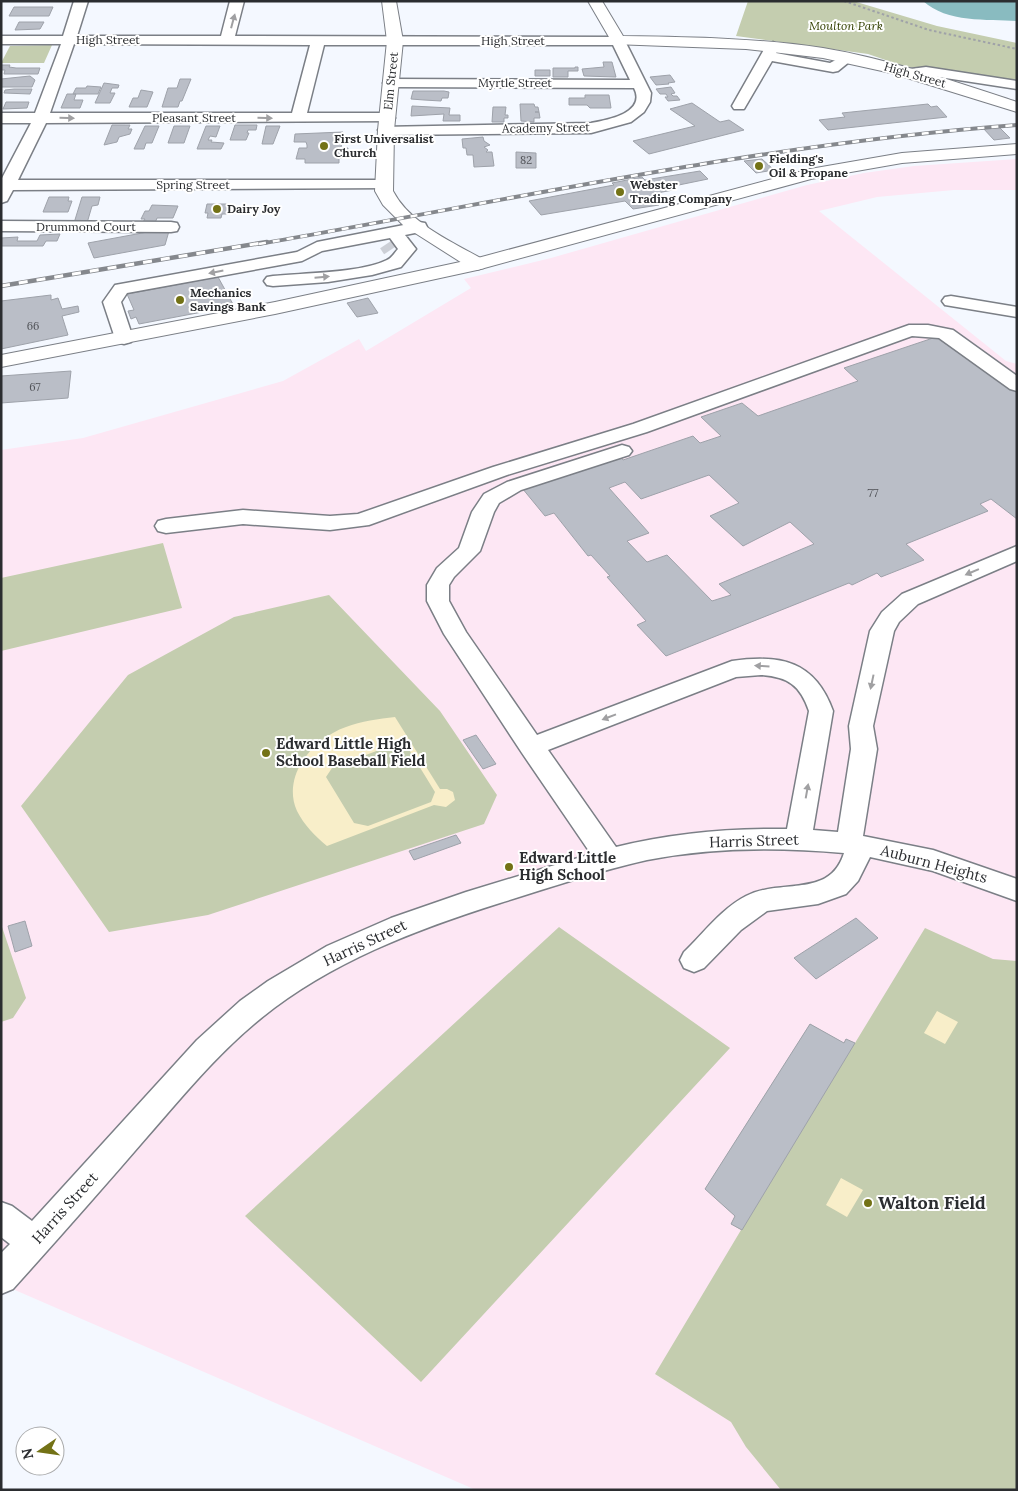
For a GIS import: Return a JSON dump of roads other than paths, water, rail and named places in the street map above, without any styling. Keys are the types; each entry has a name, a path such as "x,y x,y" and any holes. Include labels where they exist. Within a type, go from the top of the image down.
{"main road":[{"name":"Elm Street","path":"389,1 395,41 390,83 384,191 391,206 419,227 477,264"},
{"name":"Academy Street","path":"595,1 618,41"},
{"name":"High Street","path":"618,41 696,41 771,51 847,58 908,73 1017,107"},
{"path":"1,361 286,306 477,264 810,174 902,158 1017,149"}],"street":[{"path":"3,190 41,117 81,1"},
{"path":"226,40 237,1"},
{"name":"High Street","path":"1,40 618,41"},
{"path":"298,118 318,41"},
{"name":"Academy Street","path":"387,124 579,129 610,125 624,119 639,109 644,97 640,84 618,41"},
{"path":"739,106 771,51"},
{"path":"908,73 926,71 1017,85"},
{"name":"Myrtle Street","path":"390,83 640,84"},
{"name":"Pleasant Street","path":"1,118 298,118 387,124"},
{"name":"Spring Street","path":"3,190 384,185"},
{"name":"Drummond Court","path":"1,226 171,227"},
{"path":"124,338 112,302 122,289 302,256 317,247 391,243 419,227"},
{"path":"273,281 328,277 366,271 395,263 391,243"},
{"path":"264,262 286,306"},
{"path":"951,300 1017,312"},
{"path":"166,526 242,518 330,523 361,520 500,471 675,415 910,331 922,329 946,334 1017,385"},
{"path":"610,860 531,747 444,615 438,601 438,585 445,573 469,551 483,512 491,499 514,486 653,440 661,434 675,415"},
{"path":"694,960 740,914 759,902 783,896 809,895 829,889 845,880 855,866 854,844 864,749 861,726 882,632 890,617 910,599 1017,553"},
{"path":"531,747 732,669 766,665 782,669 797,675 810,685 818,699 821,711 798,839"},
{"name":"Harris Street","path":"1,1278 210,1048 251,1009 280,988 364,940 411,921 610,860 670,846 772,838 854,844"},
{"name":"Auburn Heights","path":"854,844 935,862 975,874 1017,890"},
{"path":"1,1217 34,1242"}],"water":[{"path":"923,1 1017,1 1017,21 980,20 955,16 933,8"}],"tunnel":[{"path":"388,243 392,249"}],"railway":[{"path":"259,244 732,159 826,145 1017,125"},
{"path":"1,286 267,242"}],"place":[{"name":"First Universalist Church","path":"324,146"},
{"name":"Fielding's Oil & Propane","path":"759,166"},
{"name":"Webster Trading Company","path":"620,192"},
{"name":"Dairy Joy","path":"217,209"},
{"name":"Mechanics Savings Bank","path":"180,300"},
{"name":"Edward Little High School Baseball Field","path":"266,753"},
{"name":"Edward Little High School","path":"509,867"},
{"name":"Walton Field","path":"868,1203"}],"park label":[{"name":"Moulton Park","path":"846,26"}]}
